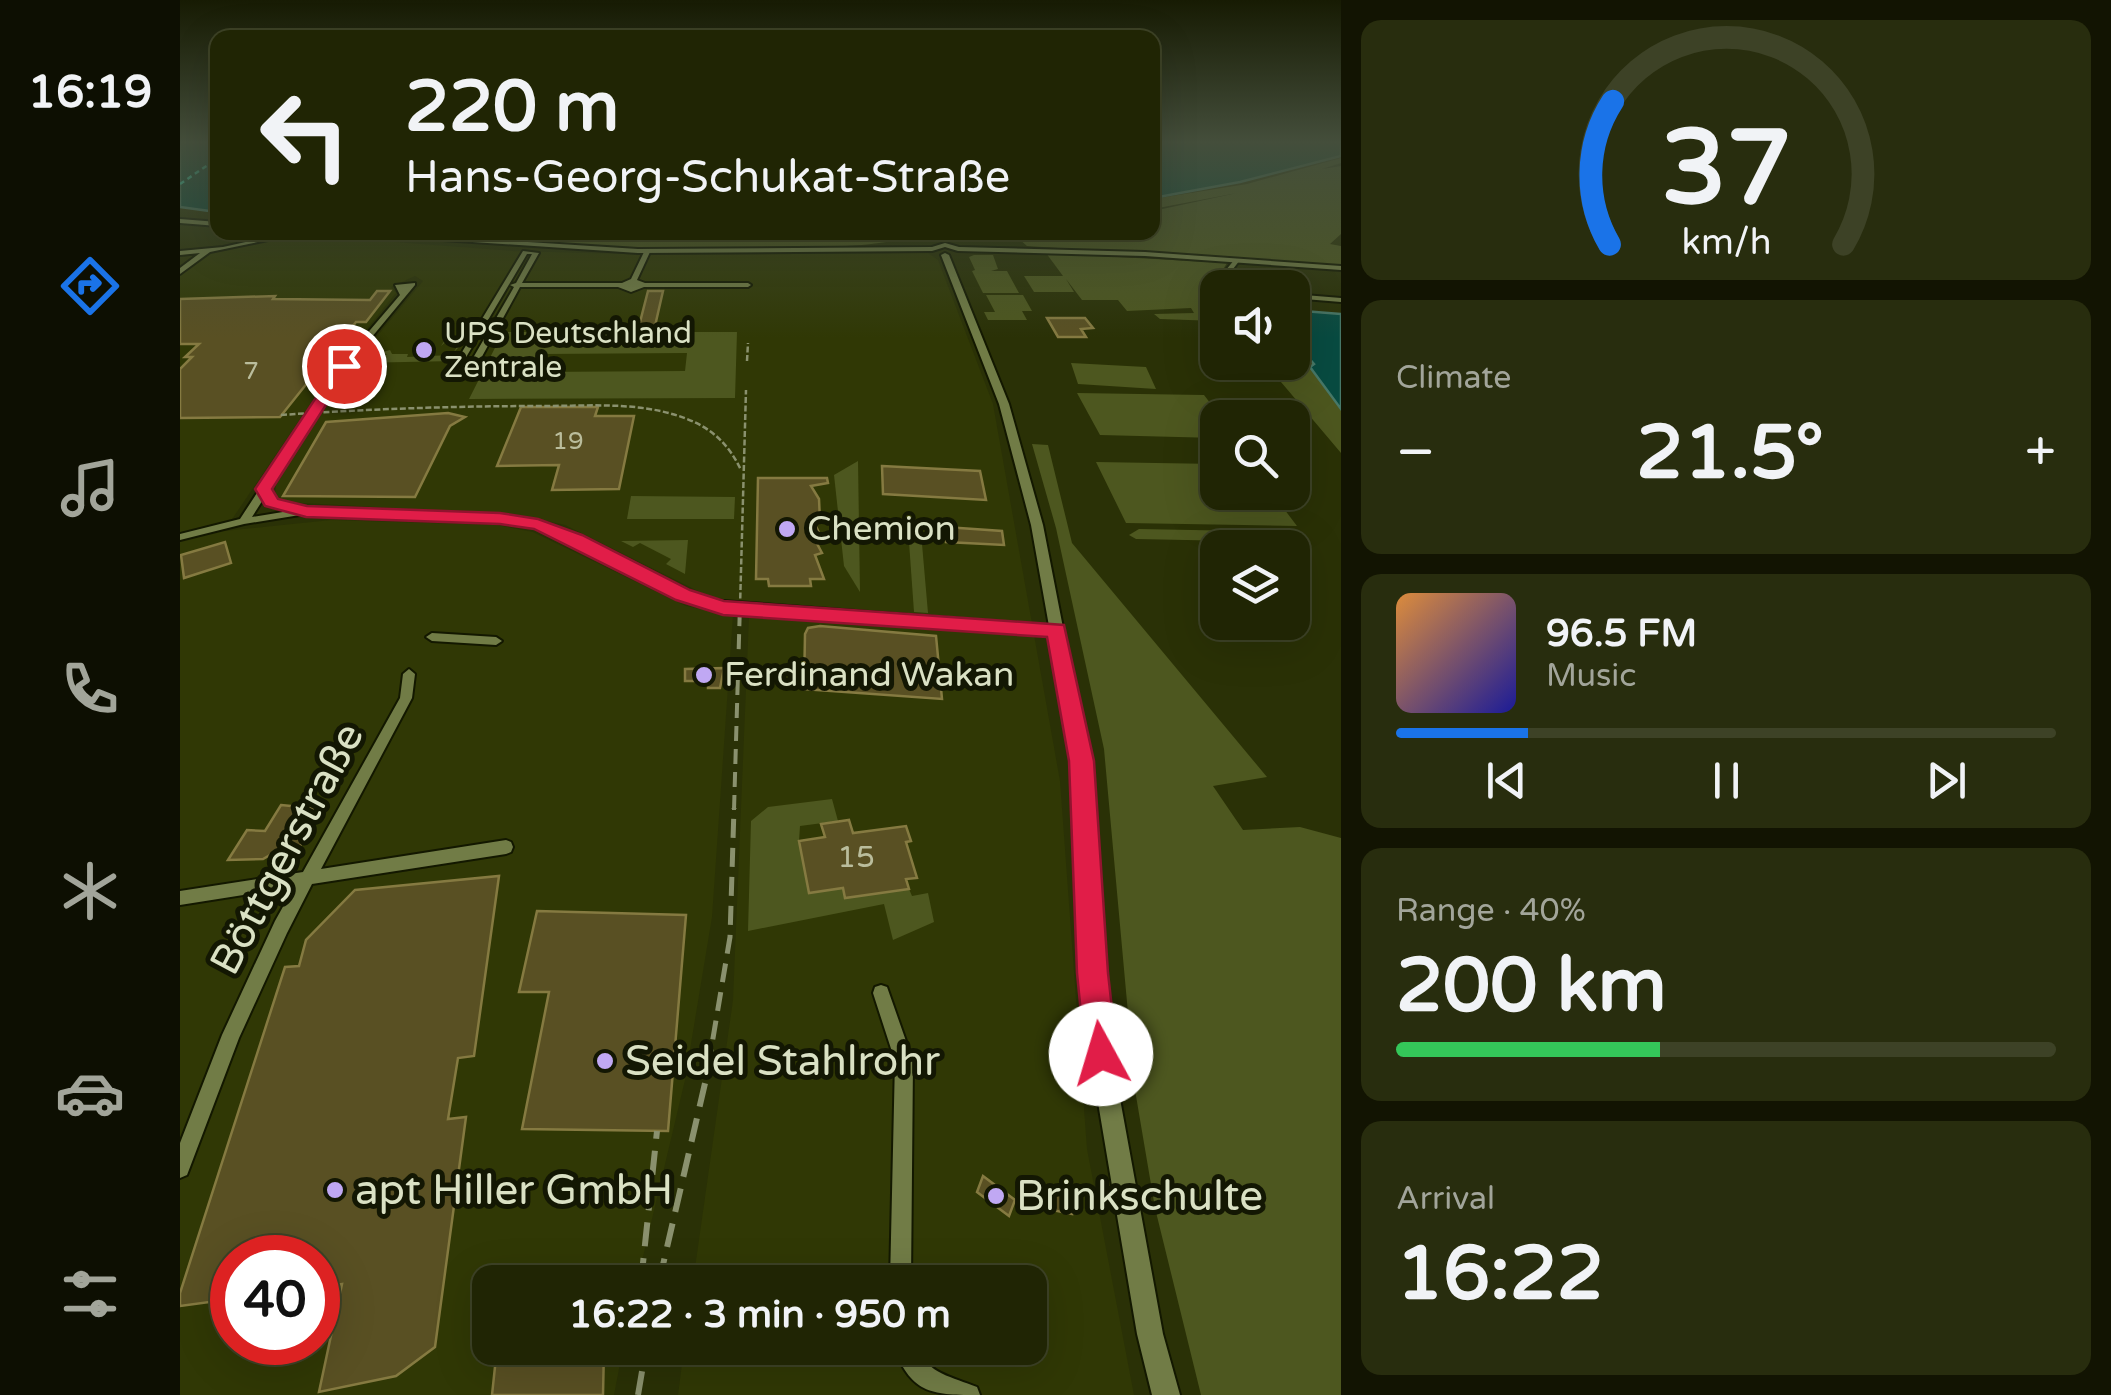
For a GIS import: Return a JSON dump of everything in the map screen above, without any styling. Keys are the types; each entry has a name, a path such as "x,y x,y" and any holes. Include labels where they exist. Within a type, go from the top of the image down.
{"street":[{"path":"180,221 210,223"},
{"path":"180,253 256,240"},
{"path":"452,240 643,252 932,250 945,255 958,249"},
{"path":"932,250 944,245 958,249 1055,250 1341,268"},
{"path":"180,272 207,251"},
{"path":"633,281 643,252"},
{"path":"522,254 536,254 476,360 460,362 503,285 522,254"},
{"path":"945,255 1014,437 1037,525 1082,761 1092,973 1101,1054 1136,1257 1166,1395"},
{"path":"1229,270 1237,260"},
{"path":"503,285 620,285 633,281 643,285 748,285"},
{"path":"620,285 631,290 643,285"},
{"path":"244,521 344,366 404,294"},
{"path":"1310,297 1341,300"},
{"path":"264,489 272,502 306,511"},
{"path":"180,537 306,511 525,521 576,539 707,604 1056,630"},
{"path":"432,637 496,641"},
{"name":"Böttgerstraße","path":"180,1168 231,1035 310,875 406,698 410,674"},
{"path":"180,898 506,847"},
{"path":"881,993 904,1061 901,1265"},
{"path":"911,1365 936,1385 969,1395"}],"shaded area":[{"path":"1171,207 1341,207 1341,234 1330,244 1341,246 1341,266 1027,246 1020,240 1160,240 1160,210"},
{"path":"272,240 368,240 513,251 661,255 928,253 938,260 993,404 1060,781 1087,1149 1134,1395 678,1395 682,1365 1047,1365 1047,1265 695,1265 733,1000 749,617 741,602 710,597 565,525 519,515 284,502 275,496 276,485 312,425 369,346 423,281 415,276 391,287 396,293 334,369 224,531 331,520 497,525 533,532 686,606 733,615 712,917 685,1080 641,1265 472,1265 472,1365 620,1365 614,1395 180,1395 180,275 212,253"},
{"path":"489,240 896,240 813,248 617,247"},
{"path":"1046,253 1227,263 1223,270 1200,270 1200,320 1160,319 1154,314 1194,313 1191,308 1127,311 1118,300 1082,300 1066,279 1074,292 1034,292 1024,276 1063,276"},
{"path":"993,255 998,269 991,271 1007,271 1019,293 983,293 972,271 975,270 969,257"},
{"path":"986,295 1023,295 1032,311 1022,311 1027,320 988,320 984,312 995,312"},
{"path":"503,332 737,332 735,398 469,399","holes":["687,353 685,371 535,372 543,354"]},
{"path":"467,339 455,351 460,353 451,358 455,361 356,363 369,346 380,346 374,347 369,355 387,355 383,352 390,350 392,354 408,354 407,357 452,355 461,340 448,340 441,346 445,340"},
{"path":"1310,359 1341,409 1341,453 1310,416 1310,400 1296,400 1279,380 1310,380"},
{"path":"1071,363 1146,367 1156,389 1078,384"},
{"path":"1077,393 1204,395 1208,400 1200,400 1200,438 1100,435"},
{"path":"1032,444 1048,445 1072,543 1267,777 1213,786 1243,830 1300,827 1341,838 1341,1395 1201,1395 1155,1208 1135,1090 1104,749 1056,528"},
{"path":"858,461 860,592 844,566 834,475"},
{"path":"1096,462 1200,464 1200,510 1285,510 1297,526 1126,523"},
{"path":"631,496 735,497 734,519 627,519"},
{"path":"1139,529 1200,530 1200,540 1136,539 1129,535"},
{"path":"688,540 685,574 666,564 671,559 640,543 633,547 621,541"},
{"path":"909,542 922,544 928,613 914,612"},
{"path":"832,799 838,821 800,826 799,841 809,892 843,888 845,897 909,889 912,896 928,893 934,922 893,940 884,904 748,931 751,821 768,807"}],"water":[{"path":"1310,312 1341,314 1341,409 1310,367 1314,364 1310,359"}],"building":[{"path":"377,291 390,291 366,322 356,322 280,417 180,418 180,369 192,357 185,357 199,344 180,344 180,299 275,296 273,299 370,300"},
{"path":"648,291 663,291 655,326 639,326"},
{"path":"1047,318 1085,318 1093,328 1081,329 1086,337 1058,337"},
{"path":"521,407 598,407 595,416 634,416 619,489 552,490 559,465 497,466"},
{"path":"448,413 465,417 450,426 415,497 283,496 326,422"},
{"path":"882,466 980,471 986,500 883,494"},
{"name":"Chemion","path":"758,478 827,478 828,483 811,486 819,499 820,521 814,522 821,537 814,538 822,553 815,555 824,579 810,579 811,586 769,586 768,579 756,579"},
{"path":"945,527 1002,531 1004,545 946,542"},
{"path":"225,542 231,563 184,578 181,555"},
{"path":"808,628 936,636 942,699 804,689 805,634"},
{"name":"Ferdinand Wakan","path":"724,668 720,688 708,688 708,681 685,681 685,669"},
{"path":"281,805 322,809 299,848 284,847 263,859 228,860 247,830 265,831"},
{"path":"849,820 853,833 906,826 911,841 906,842 917,878 906,879 909,889 845,898 843,888 809,893 799,841 825,837 821,824"},
{"name":"apt Hiller GmbH","path":"499,876 474,1056 458,1058 448,1119 466,1117 435,1347 396,1376 319,1392 325,1365 340,1365 340,1235 210,1235 210,1302 180,1306 180,1293 285,967 299,966 306,940 355,890"},
{"name":"Seidel Stahlrohr","path":"537,911 686,915 668,1131 522,1129 549,992 519,992"},
{"name":"Brinkschulte","path":"983,1176 1015,1200 1009,1216 977,1192"},
{"name":"Brinkschulte","path":"1040,1188 1070,1194 1072,1214 1042,1208"},
{"path":"495,1365 604,1365 603,1395 492,1395"}],"railway":[{"path":"747,361 748,343"},
{"path":"740,607 746,390"},
{"path":"281,415 444,407 597,405 652,409 705,428 725,446 741,470"},
{"path":"734,810 740,604"},
{"path":"708,1068 730,937 734,808"},
{"path":"663,1265 709,1066"},
{"path":"643,1265 657,1131"},
{"path":"638,1395 643,1365"}],"place":[{"name":"UPS Deutschland Zentrale","path":"424,350"},
{"name":"Chemion","path":"787,529"},
{"name":"Ferdinand Wakan","path":"704,675"},
{"name":"Seidel Stahlrohr","path":"605,1061"},
{"name":"apt Hiller GmbH","path":"335,1190"},
{"name":"Brinkschulte","path":"996,1196"}],"route":[{"path":"344,366 264,489 266,497 280,506 306,511 525,521 550,527 683,595 723,608 1056,630 1082,761 1092,973 1101,1054"}]}
